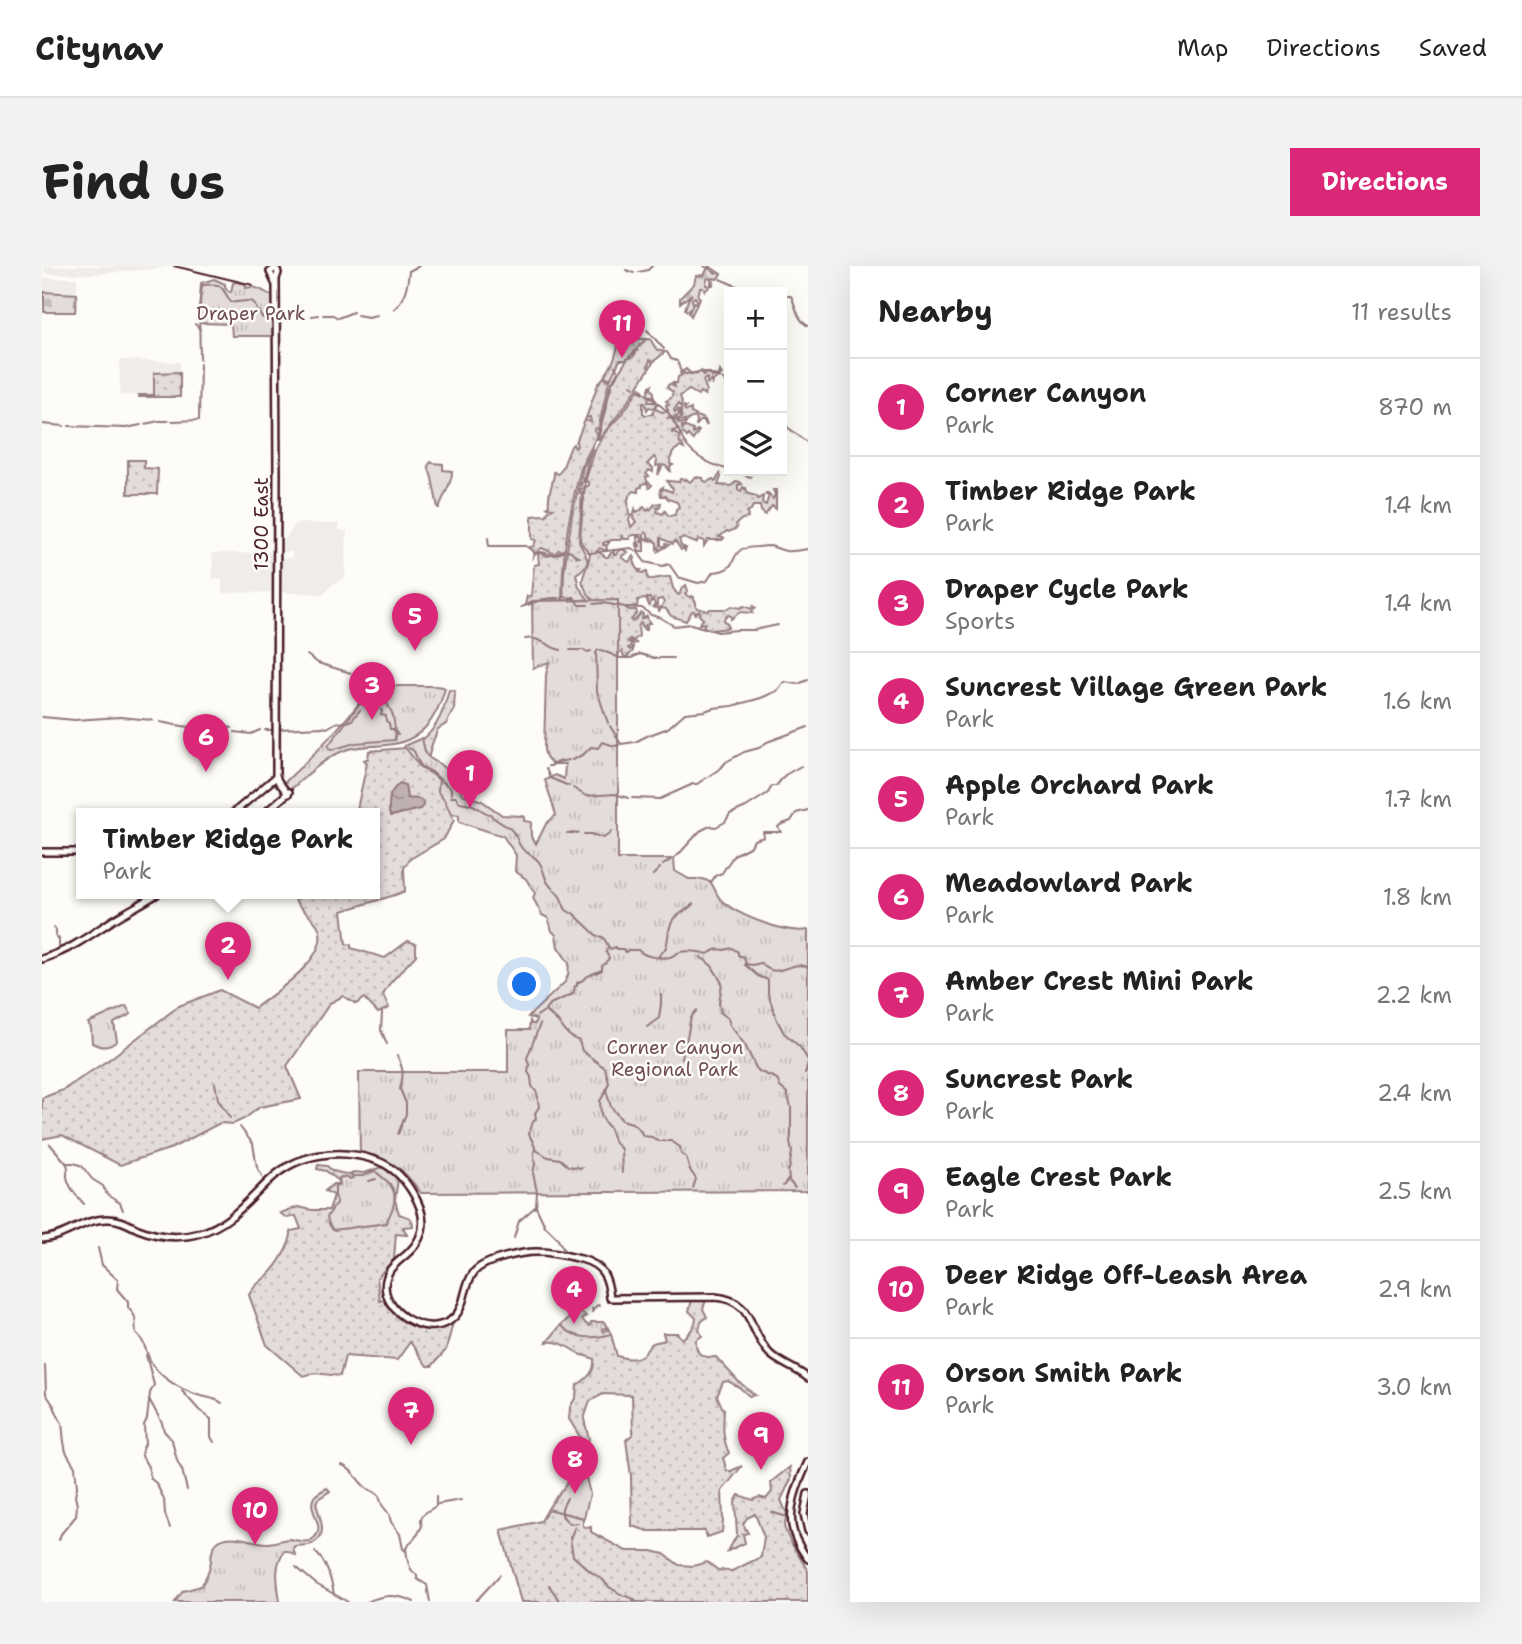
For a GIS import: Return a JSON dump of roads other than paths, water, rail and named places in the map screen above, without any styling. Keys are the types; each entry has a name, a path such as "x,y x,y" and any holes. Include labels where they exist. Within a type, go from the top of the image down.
{"main road":[{"name":"1300 East","path":"274,270 277,777"},
{"path":"276,804 285,794 277,777"},
{"path":"277,777 289,794"},
{"path":"239,808 277,777"},
{"path":"282,787 289,794"},
{"path":"271,808 289,794"},
{"path":"42,852 76,852"},
{"path":"42,959 82,941 149,899"},
{"path":"42,1239 106,1219 120,1221 161,1236 197,1234 232,1217 288,1166 314,1156 344,1154 370,1158 388,1166 404,1179 420,1204 423,1219 420,1236 414,1247 391,1268 386,1285 389,1302 395,1311 404,1317 428,1326 446,1323 460,1311 468,1281 476,1270 488,1263 533,1252 548,1252 593,1263 605,1275 610,1298 715,1297 732,1300 746,1312 770,1353 808,1378"},
{"path":"808,1462 792,1507 791,1521 795,1539 808,1559"},
{"path":"808,1494 804,1514 808,1531"}],"water":[{"path":"400,783 405,785 407,798 420,799 423,806 391,816 390,796"}],"waterway":[{"path":"394,309 405,292 409,271 419,266"},
{"path":"639,272 652,266"},
{"path":"704,266 716,273"},
{"path":"626,270 634,273"},
{"path":"720,279 739,287"},
{"path":"200,359 199,307 203,285 221,287 231,302 253,302 262,317 271,321"},
{"path":"787,296 791,296 799,317 808,326"},
{"path":"323,315 338,318 353,312"},
{"path":"312,316 318,315"},
{"path":"357,315 377,315"},
{"path":"195,324 200,329"},
{"path":"647,330 664,349"},
{"path":"667,352 671,359 677,361"},
{"path":"678,363 685,374 706,372 724,381"},
{"path":"172,421 199,420 200,364"},
{"path":"615,366 617,370"},
{"path":"613,381 618,372"},
{"path":"598,439 612,382"},
{"path":"638,390 668,412 679,431"},
{"path":"145,424 168,421"},
{"path":"42,424 64,426"},
{"path":"69,426 126,428 141,425"},
{"path":"787,427 808,443"},
{"path":"680,433 693,453 724,468"},
{"path":"582,514 585,482 595,450"},
{"path":"488,538 489,546 526,546 535,553 552,555 563,550"},
{"path":"590,553 631,548 638,552 645,562 663,566 669,564 678,577 698,583 707,581 713,572 727,569 742,549 770,546 784,551 808,549"},
{"path":"567,550 580,557"},
{"path":"564,597 574,598 579,605 588,605"},
{"path":"521,607 544,599 559,598"},
{"path":"594,604 625,607"},
{"path":"626,607 642,608 674,626 691,624 718,632 754,630 778,625"},
{"path":"525,639 536,639 561,650"},
{"path":"570,650 591,651"},
{"path":"608,723 597,691 596,653 601,650 620,658"},
{"path":"621,658 640,654 654,658 673,658"},
{"path":"307,655 318,663 351,673"},
{"path":"610,726 621,744 635,742 668,728 685,713 732,706 777,691 784,682 798,684 808,680"},
{"path":"381,709 381,715 386,716 390,729 398,735"},
{"path":"340,723 351,721 360,710"},
{"path":"42,717 75,720 120,717 152,720"},
{"path":"160,722 190,727 232,728"},
{"path":"278,729 327,728 334,724"},
{"path":"632,798 660,799 697,784 744,752 808,727"},
{"path":"235,732 251,734 260,730"},
{"path":"265,730 273,730"},
{"path":"572,760 591,747 598,748 602,742 619,745"},
{"path":"409,748 414,751 422,767 446,785"},
{"path":"548,766 569,760"},
{"path":"663,865 678,855 700,831 725,822 730,814 768,793 785,775 801,766"},
{"path":"546,769 550,778 569,786"},
{"path":"448,786 451,789 451,797 490,814 511,829 516,837"},
{"path":"573,788 586,796 615,794 628,798"},
{"path":"710,883 715,876 722,873 734,855 751,846 754,840 764,837 763,832 781,832 778,827 780,825 791,821 796,813 808,810"},
{"path":"584,834 603,838 611,831"},
{"path":"567,833 579,833"},
{"path":"517,839 524,851 539,862 548,883 559,895 566,910 571,913"},
{"path":"653,875 660,868"},
{"path":"658,957 666,946 674,919 693,904"},
{"path":"573,913 597,936 603,937 610,949 616,947 626,952 638,950 649,956 662,958 683,951 708,954 719,949 732,948 744,957 746,964 761,963 773,971 801,965 808,967"},
{"path":"57,937 59,946"},
{"path":"607,961 608,947"},
{"path":"700,957 705,960"},
{"path":"706,961 722,983 719,1003 721,1013 728,1018 756,1068 777,1079 780,1087 787,1093 791,1107 792,1152 789,1169"},
{"path":"584,979 602,970 606,963"},
{"path":"745,963 758,976 768,980 768,994 777,1020 784,1033 800,1047 808,1060"},
{"path":"583,980 577,983 573,994 550,1004 546,1012 579,1041 582,1051 605,1068 609,1083 606,1090 611,1107 622,1120 632,1123 643,1136 658,1141 671,1141 680,1147 681,1154 686,1157 696,1179 693,1188"},
{"path":"647,1027 659,1018 661,995"},
{"path":"682,1058 690,1020 697,1010"},
{"path":"537,1016 544,1011"},
{"path":"382,1013 381,1030 387,1044"},
{"path":"540,1024 527,1058 528,1072 537,1093 539,1107 529,1134 535,1147 533,1173 537,1192 536,1207 545,1226 564,1250"},
{"path":"397,1055 403,1072 400,1089 406,1103 406,1114 398,1134"},
{"path":"805,1074 808,1062"},
{"path":"215,1083 218,1099 230,1118"},
{"path":"606,1091 600,1101 601,1115 615,1143 621,1149 622,1173"},
{"path":"240,1127 253,1144 257,1167 262,1176"},
{"path":"50,1144 67,1164 68,1182 84,1204"},
{"path":"536,1150 548,1157 560,1159 568,1166 582,1168"},
{"path":"66,1163 82,1166 92,1179 103,1186 107,1195 120,1203 123,1210"},
{"path":"788,1170 789,1181 795,1188"},
{"path":"369,1181 376,1179"},
{"path":"783,1186 788,1180"},
{"path":"514,1238 519,1221 535,1207"},
{"path":"98,1248 102,1265 118,1280 117,1289 128,1302 128,1308 135,1317 136,1334 142,1340 154,1367 182,1388 222,1403"},
{"path":"593,1310 597,1305 600,1306"},
{"path":"146,1355 154,1385 144,1425 145,1444 142,1456 151,1479 164,1499 170,1528"},
{"path":"45,1365 46,1394 62,1423 66,1452 75,1467 77,1487 76,1516 59,1540"},
{"path":"182,1391 211,1419 211,1437 214,1442"},
{"path":"149,1399 164,1431 172,1440 187,1490"},
{"path":"342,1465 378,1495"},
{"path":"379,1496 400,1534 403,1549 406,1551"},
{"path":"430,1602 427,1585 417,1579 410,1567 406,1548 418,1534 422,1526 422,1516 436,1506 436,1496"},
{"path":"562,1515 567,1498"},
{"path":"438,1504 461,1500"},
{"path":"771,1512 787,1517"},
{"path":"562,1516 570,1524 578,1523"},
{"path":"575,1527 570,1538 573,1556 609,1587 624,1596"},
{"path":"315,1552 330,1577 334,1594"},
{"path":"296,1567 316,1584 348,1602"},
{"path":"475,1602 500,1575"},
{"path":"549,1585 560,1602"},
{"path":"367,1602 391,1596 414,1602"},
{"path":"626,1596 636,1602"}],"tram line":[{"path":"174,266 253,285"}],"place":[{"name":"Orson Smith Park","path":"622,358"},
{"name":"Apple Orchard Park","path":"415,651"},
{"name":"Draper Cycle Park","path":"372,720"},
{"name":"Meadowlard Park","path":"206,772"},
{"name":"Corner Canyon","path":"470,808"},
{"name":"Timber Ridge Park","path":"228,980"},
{"name":"Suncrest Village Green Park","path":"574,1324"},
{"name":"Amber Crest Mini Park","path":"411,1445"},
{"name":"Eagle Crest Park","path":"761,1470"},
{"name":"Suncrest Park","path":"575,1494"},
{"name":"Deer Ridge Off-Leash Area","path":"255,1545"}],"park label":[{"name":"Draper Park","path":"251,313"},
{"name":"Corner Canyon Regional Park","path":"675,1058"}]}
